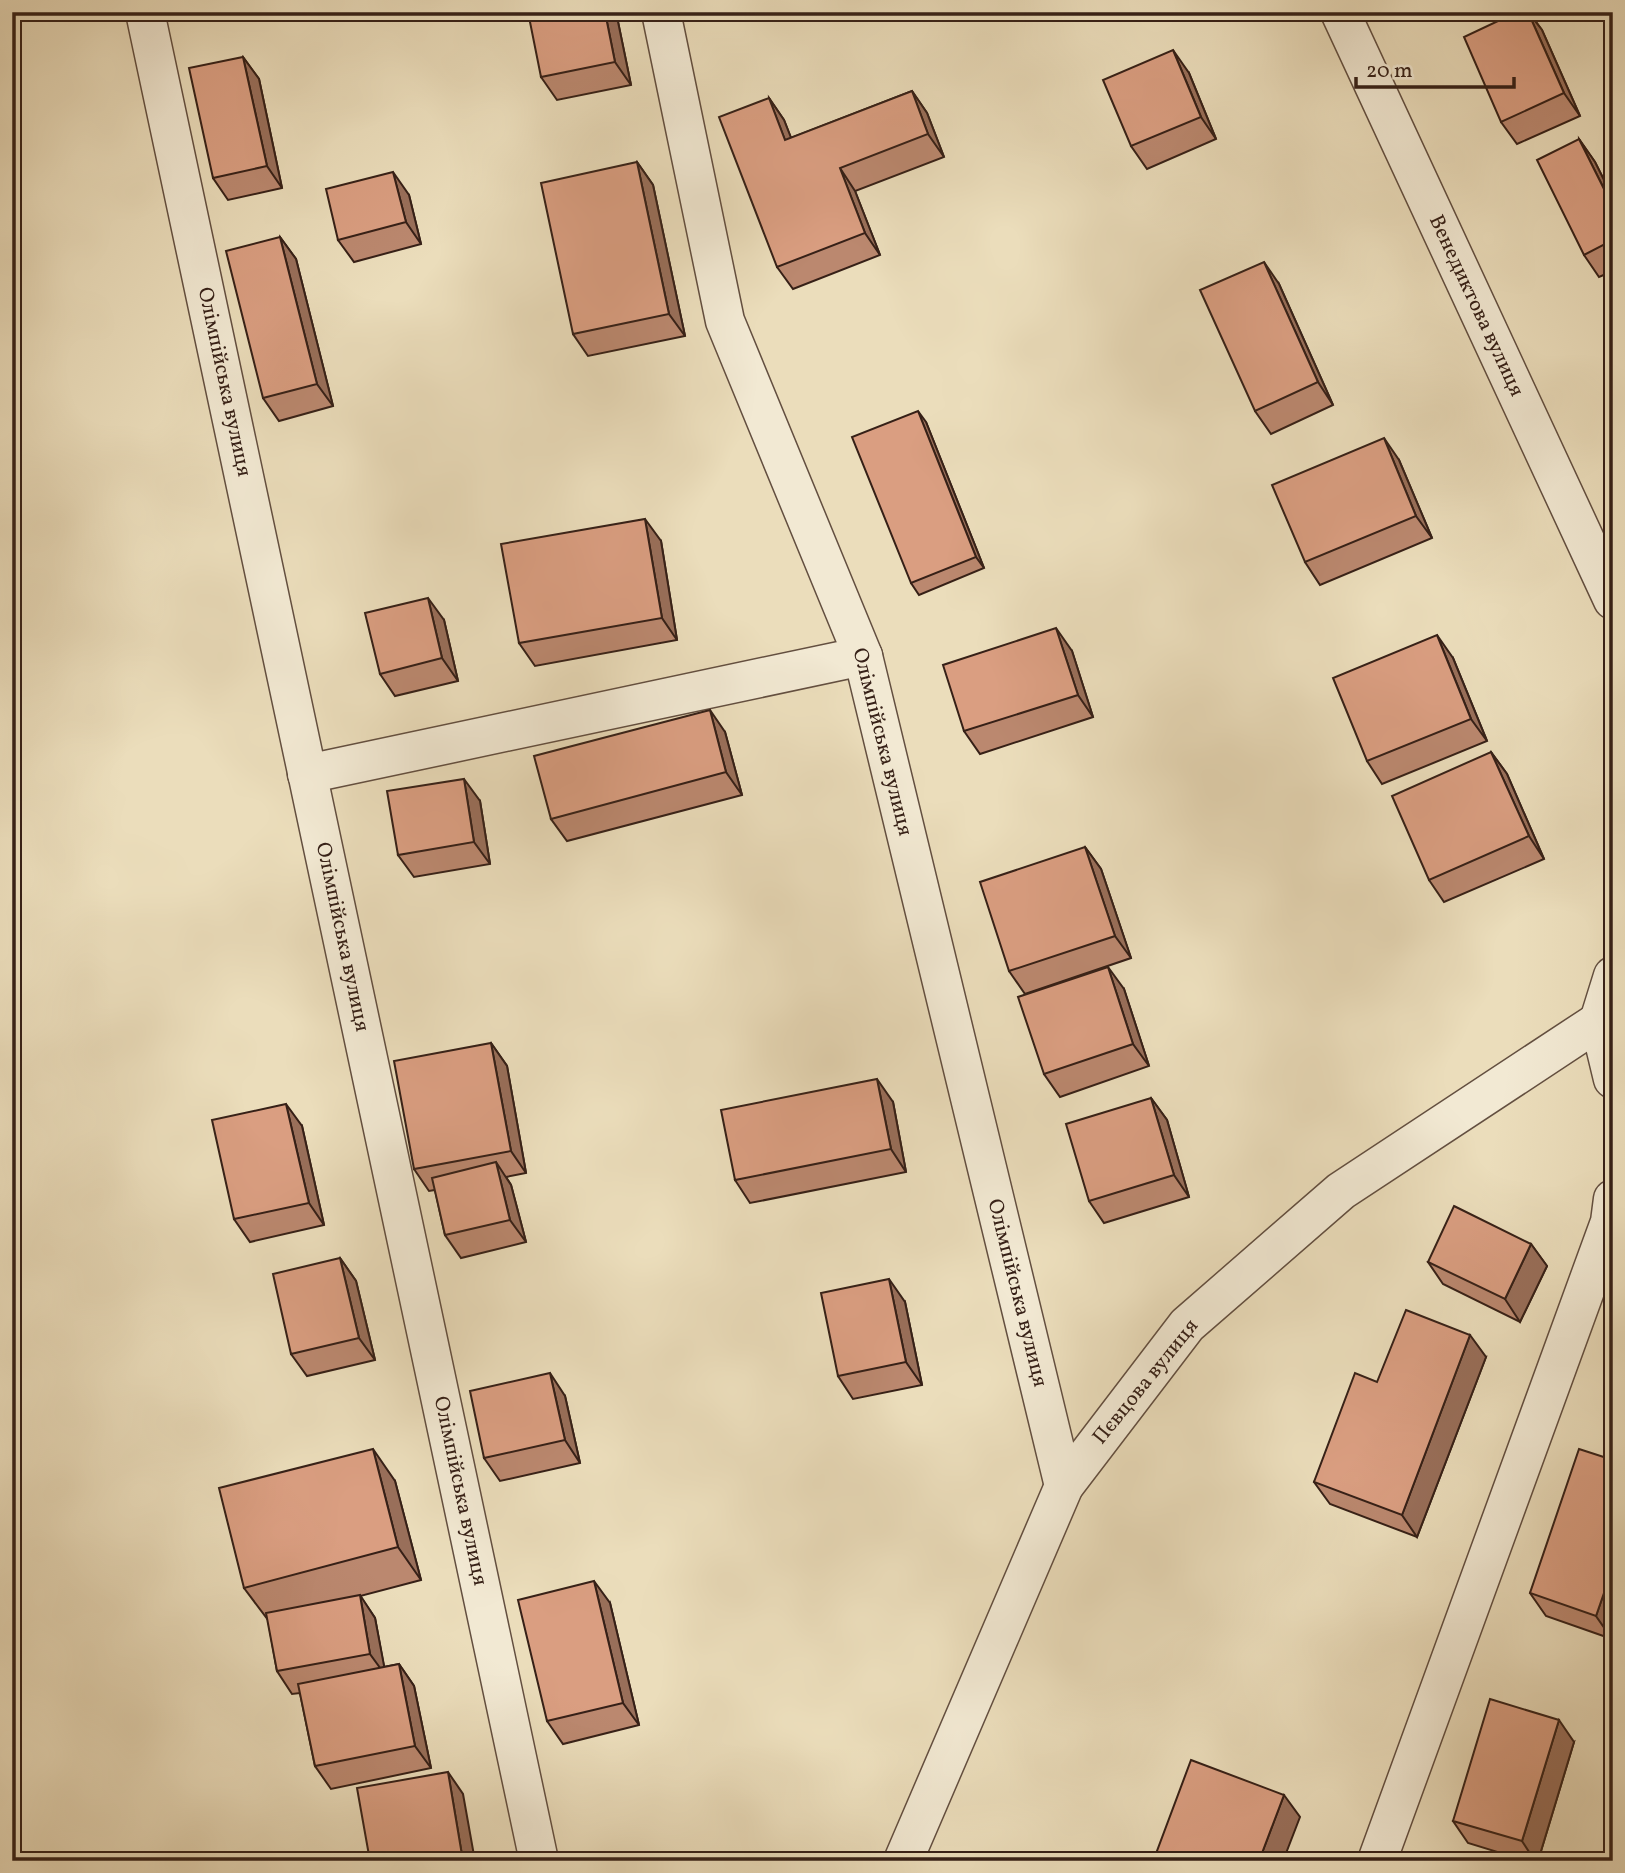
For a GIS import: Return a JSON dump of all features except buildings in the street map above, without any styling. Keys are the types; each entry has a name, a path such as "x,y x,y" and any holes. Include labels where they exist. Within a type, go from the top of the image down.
{"street":[{"name":"Олімпійська вулиця","path":"145,12 539,1861"},
{"name":"Олімпійська вулиця","path":"661,12 724,321 863,656 1064,1486"},
{"name":"Венедиктова вулиця","path":"1340,12 1613,600"},
{"path":"307,774 863,656"},
{"path":"1613,976 1599,1021 1613,1080"},
{"name":"Пєвцова вулиця","path":"903,1861 1064,1486 1187,1325 1341,1191 1599,1021"},
{"path":"1377,1861 1610,1222 1613,1199"}]}
